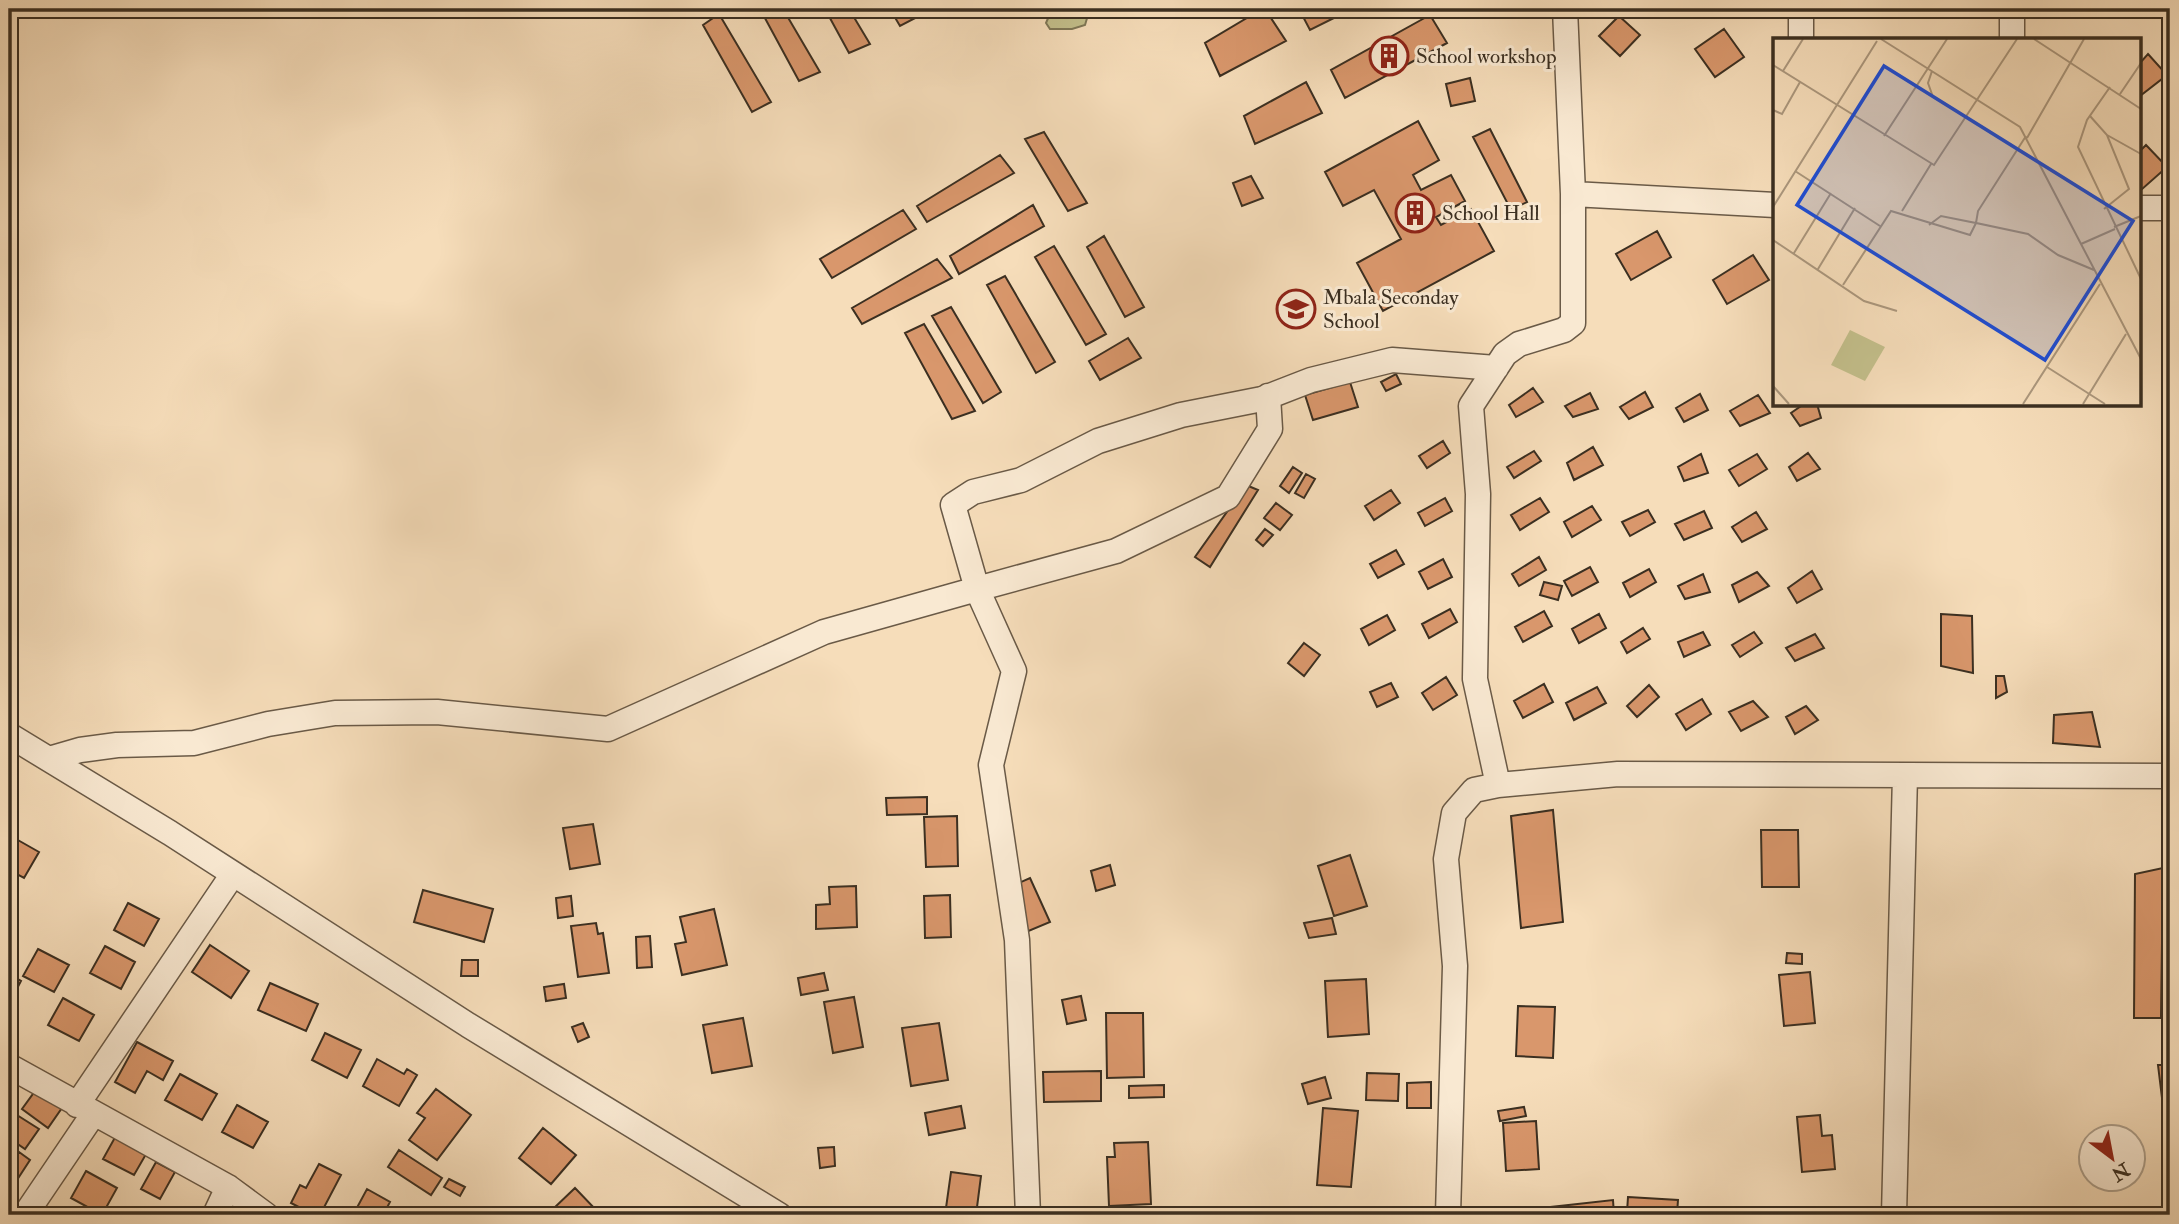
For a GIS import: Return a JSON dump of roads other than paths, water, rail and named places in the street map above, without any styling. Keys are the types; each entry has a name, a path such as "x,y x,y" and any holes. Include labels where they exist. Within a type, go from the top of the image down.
{"street":[{"path":"1498,785 1475,679 1478,494 1471,407 1505,354 1519,344 1564,330 1573,323 1573,194 1565,9"},
{"path":"1801,9 1801,38"},
{"path":"2012,9 2012,38"},
{"path":"1573,194 1773,205"},
{"path":"2140,208 2170,208"},
{"path":"1028,1215 1017,940 991,765 1014,671 977,589 953,505 974,492 1021,480 1098,441 1181,415 1268,396 1311,380 1392,360 1496,368"},
{"path":"49,760 80,750 117,745 194,743 268,724 335,713 437,712 608,729 824,632 1116,551 1228,497 1270,429 1268,396"},
{"path":"9,735 233,874 468,1025 779,1215"},
{"path":"1448,1215 1455,966 1446,859 1454,813 1474,790 1498,785 1618,774 2170,776"},
{"path":"1894,1215 1905,775"},
{"path":"25,1215 86,1109 233,874"},
{"path":"9,1066 228,1188 265,1215"},
{"path":"215,1215 228,1188"}],"place":[{"name":"School workshop","path":"1389,56"},
{"name":"School Hall","path":"1415,213"},
{"name":"Mbala Seconday School","path":"1296,309"}]}
